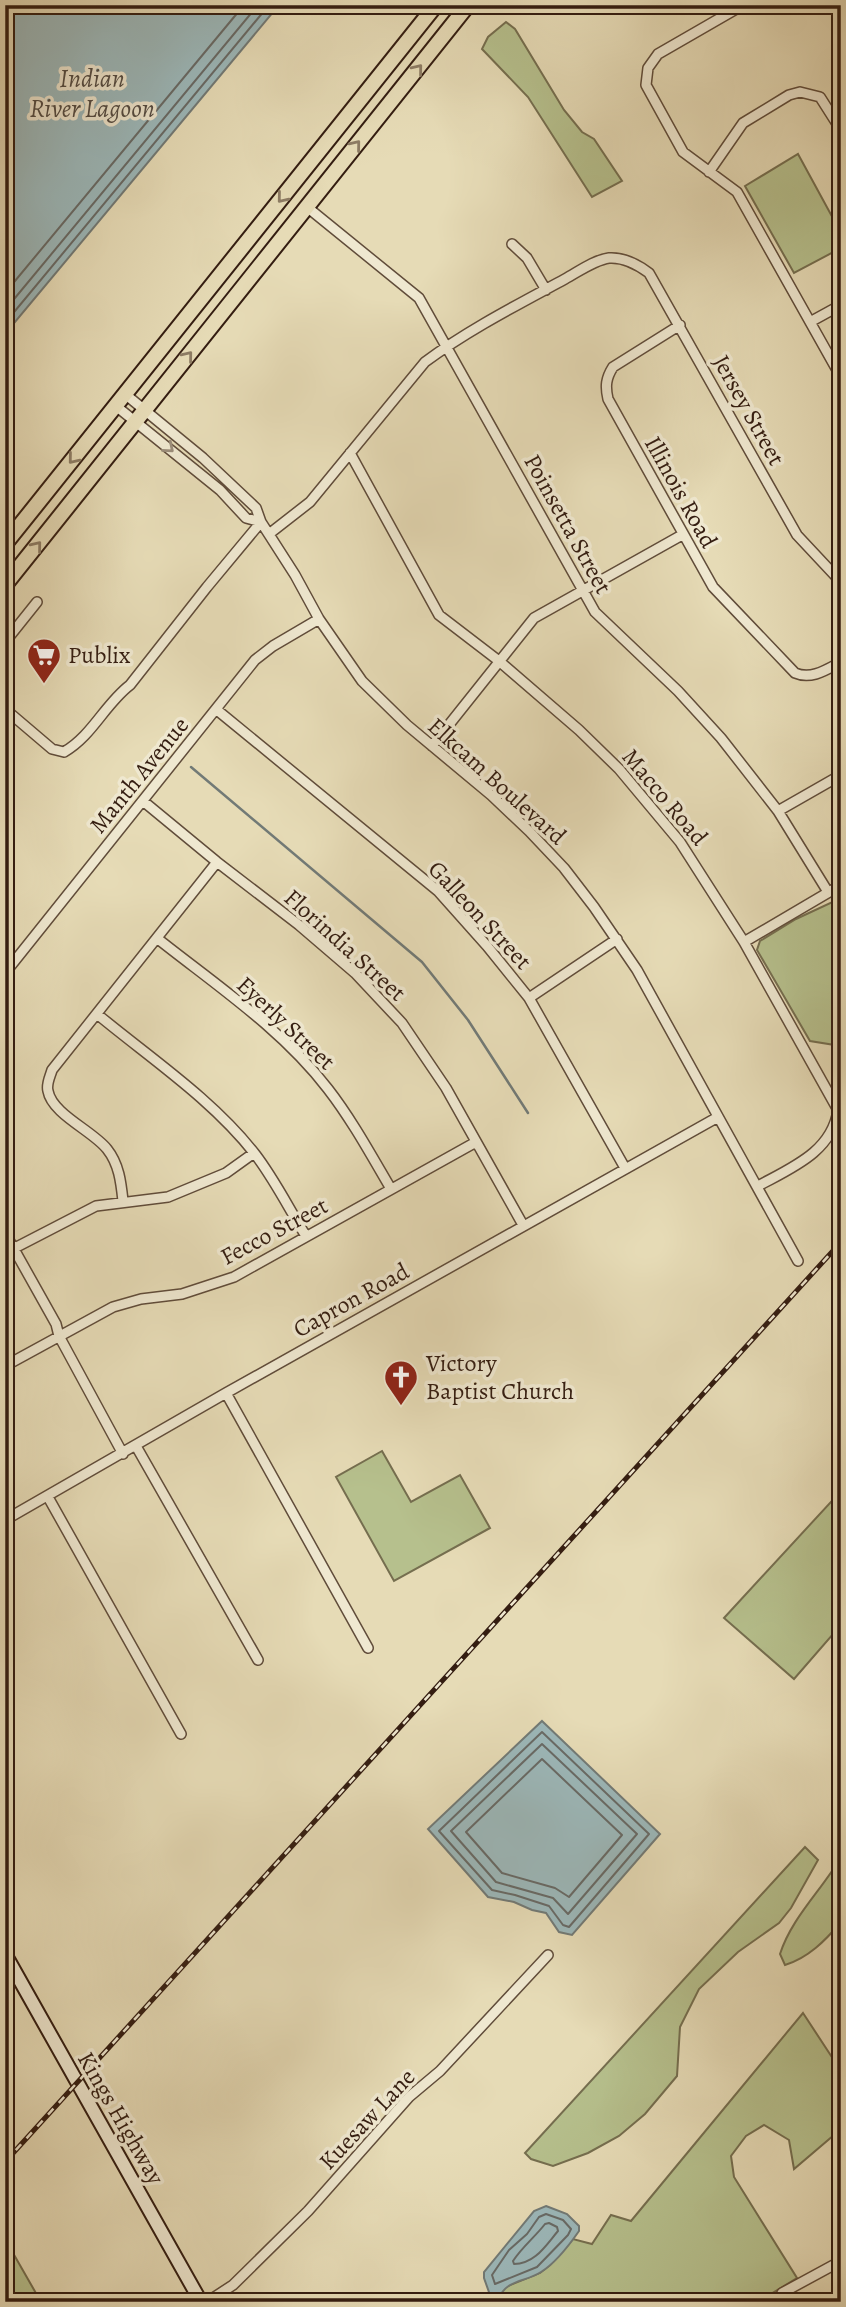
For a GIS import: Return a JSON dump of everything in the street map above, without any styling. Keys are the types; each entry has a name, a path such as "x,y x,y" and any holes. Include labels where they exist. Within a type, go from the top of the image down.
{"main road":[{"path":"5,544 436,5"},
{"path":"5,585 468,5"},
{"path":"307,167 302,192 307,207"}],"street":[{"path":"743,5 658,54 648,68 646,85 682,152 737,192 841,377"},
{"path":"709,172 743,123 789,95 800,92 820,97 841,130"},
{"name":"Poinsetta Street","path":"307,207 419,298 595,612 678,691 721,738 778,811 828,892"},
{"path":"269,534 310,502 425,362 447,346 546,290 527,258 512,244"},
{"name":"Jersey Street","path":"546,290 610,258 625,260 649,273 797,536 841,582"},
{"path":"810,322 841,305"},
{"name":"Illinois Road","path":"680,325 620,361 607,376 608,399 682,534 718,593 790,670 806,677 841,662"},
{"name":"Elkcam Boulevard","path":"125,394 141,415 246,518 261,523"},
{"name":"Elkcam Boulevard","path":"116,406 141,415 240,491 256,508 261,523 295,575 318,619 362,681 432,746 491,794 564,868 637,970 798,1261"},
{"name":"Macco Road","path":"350,453 439,615 499,661 579,730 619,769 655,810 703,875 744,942 838,1110 833,1131 810,1157 758,1186"},
{"path":"5,709 52,748 64,751 79,744 261,523"},
{"path":"432,746 534,618 682,534"},
{"path":"5,642 37,602"},
{"name":"Manth Avenue","path":"5,973 255,660 318,619"},
{"name":"Galleon Street","path":"217,710 438,891 487,946 529,998 625,1168"},
{"path":"778,811 841,775"},
{"name":"Florindia Street","path":"143,801 327,949 402,1023 446,1088 523,1225"},
{"path":"123,1201 122,1181 115,1160 105,1145 53,1104 48,1093 48,1083 52,1070 217,862"},
{"path":"744,942 841,885"},
{"name":"Eyerly Street","path":"158,939 293,1050 327,1087 391,1189"},
{"path":"529,998 617,939"},
{"path":"97,1014 228,1123 279,1188 306,1236"},
{"name":"Capron Road","path":"5,1520 718,1117"},
{"name":"Fecco Street","path":"5,1366 113,1307 141,1299 183,1294 234,1278 476,1142"},
{"path":"10,1251 96,1206 168,1197 226,1173 254,1153"},
{"path":"5,1233 10,1251 56,1324 59,1336 122,1454"},
{"path":"226,1393 368,1647"},
{"path":"136,1446 258,1660"},
{"path":"48,1497 181,1734"},
{"name":"Kings Highway","path":"5,1954 201,2302"},
{"name":"Kuesaw Lane","path":"207,2302 233,2285 308,2211 409,2097 440,2071 548,1955"},
{"path":"788,2302 782,2293 841,2262"}],"green space":[{"path":"506,22 515,29 564,110 582,132 594,139 622,181 592,197 528,97 482,49 488,37"},
{"path":"798,154 841,233 841,248 794,273 745,186"},
{"path":"841,898 841,1046 810,1041 757,950 760,941 796,919"},
{"path":"382,1451 411,1502 460,1475 490,1528 394,1581 336,1477"},
{"path":"841,1491 841,1625 794,1679 724,1618"},
{"path":"805,1847 818,1860 791,1908 779,1923 738,1952 699,1989 680,2027 677,2076 645,2114 619,2136 588,2153 553,2166 531,2159 525,2153"},
{"path":"841,1857 841,1922 816,1948 785,1965 780,1954 785,1941"},
{"path":"803,2013 841,2071 841,2129 794,2169 789,2140 764,2125 746,2136 731,2156 734,2177 797,2278 758,2302 502,2302 501,2294 505,2287 540,2273 573,2239 592,2244 611,2215 631,2221"},
{"path":"5,2239 41,2302 5,2302"}],"water":[{"name":"Indian River Lagoon","path":"5,5 279,5 5,334"},
{"path":"542,1721 660,1834 572,1935 559,1932 546,1913 488,1897 428,1829"},
{"path":"546,2206 567,2214 579,2226 579,2231 546,2268 507,2287 499,2298 490,2295 484,2272 534,2211"}],"waterway":[{"path":"191,767 422,962 468,1020 528,1113"},
{"path":"836,1990 841,1984"}],"railway":[{"path":"5,2162 841,1242"}],"place":[{"name":"Publix","path":"44,685"},
{"name":"Victory Baptist Church","path":"401,1407"}]}
